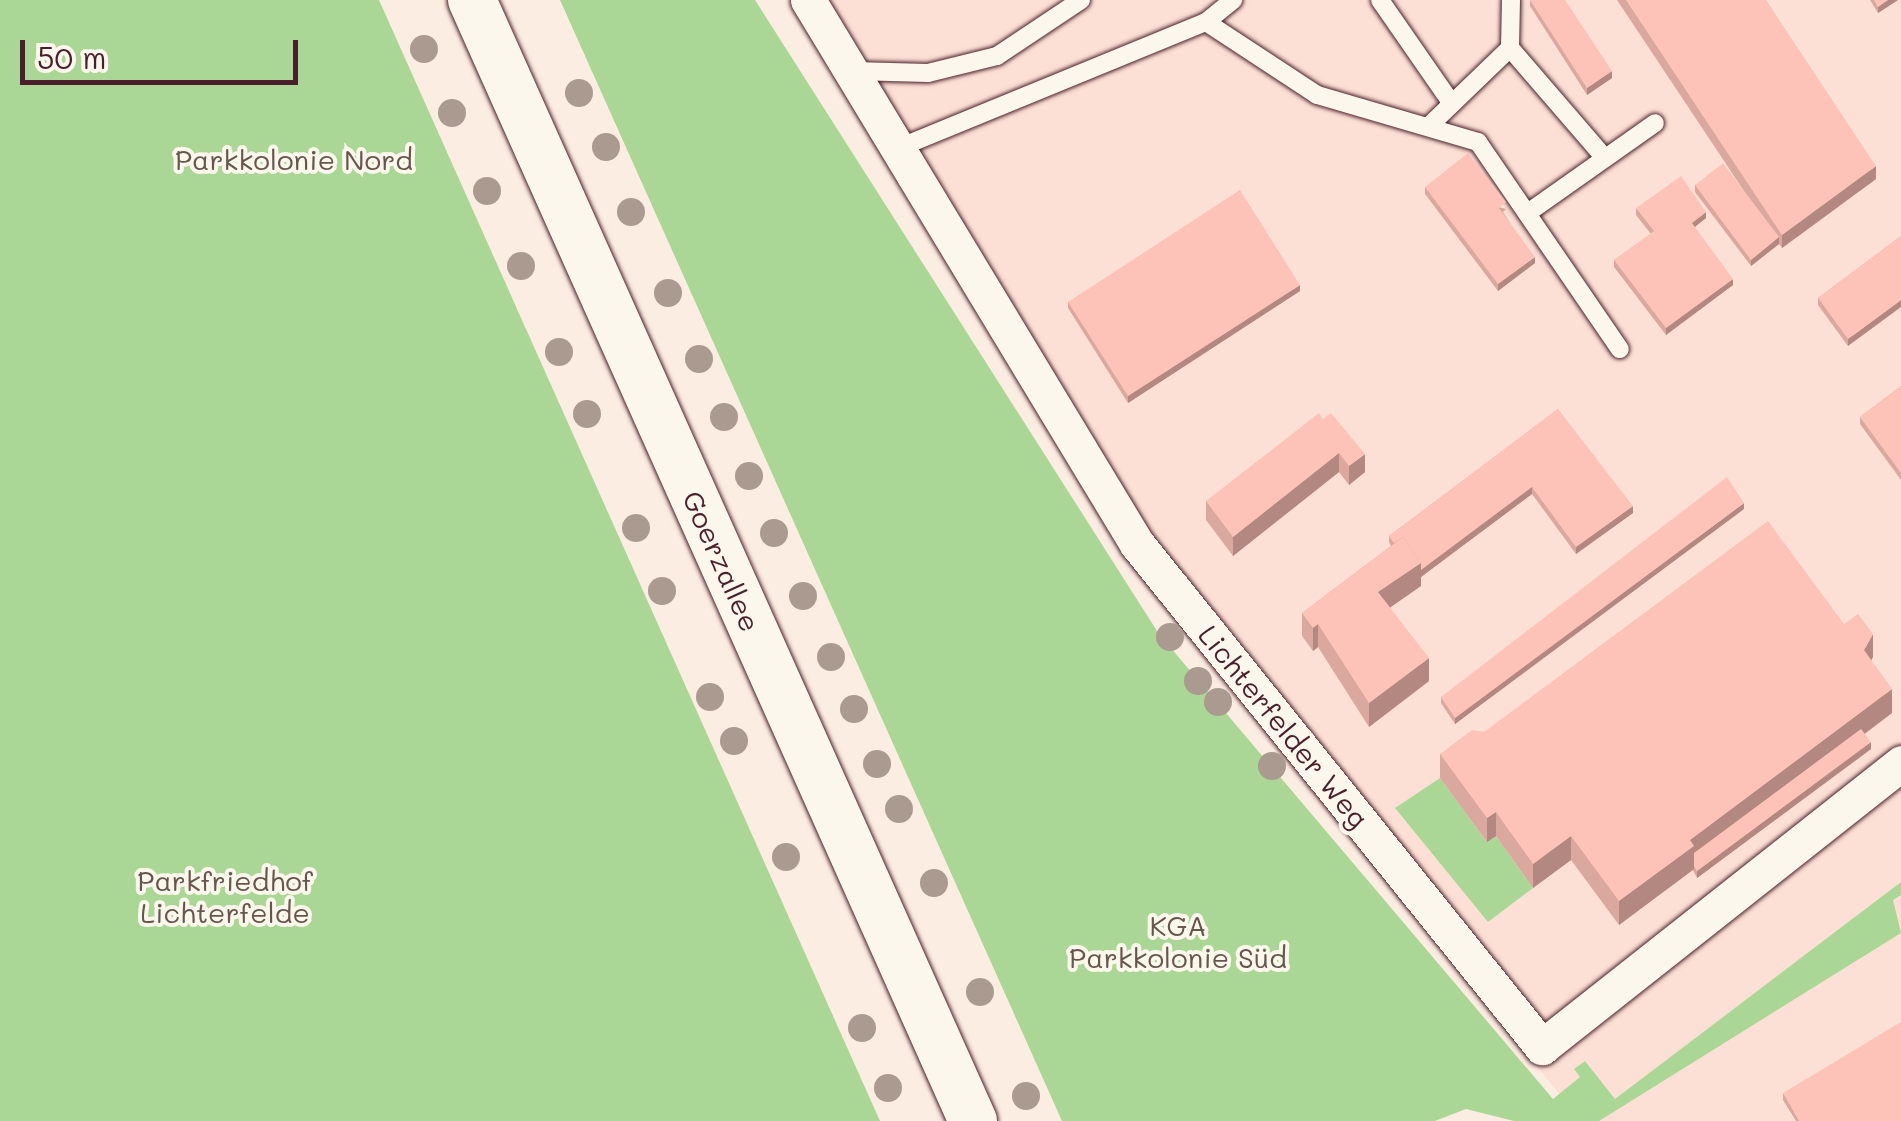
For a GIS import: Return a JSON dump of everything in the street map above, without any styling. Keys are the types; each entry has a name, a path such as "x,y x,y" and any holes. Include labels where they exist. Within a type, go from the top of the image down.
{"main road":[{"name":"Goerzallee","path":"472,0 973,1121"}],"street":[{"name":"Lichterfelder Weg","path":"808,0 901,147 1137,544 1542,1046 1901,763"}],"lane":[{"path":"852,71 928,73 997,56 1081,0"},
{"path":"901,147 1206,22 1233,0"},
{"path":"1380,0 1452,104"},
{"path":"1511,0 1510,48 1605,158"},
{"path":"1206,22 1317,96 1478,142 1620,349"},
{"path":"1429,126 1510,48"},
{"path":"1529,212 1655,123"}],"shaded area":[{"path":"792,0 1901,0 1901,1121 1571,1121 1553,1100 1559,1094 1124,549"}],"green space":[{"path":"0,0 379,0 880,1121 0,1121"},
{"name":"KGA Parkkolonie Süd","path":"560,0 755,0 1159,634 1553,1099 1580,1077 1574,1069 1585,1061 1615,1099 1901,882 1901,895 1893,900 1901,933 1599,1121 1514,1121 1466,1109 1435,1121 1062,1121"},
{"path":"1440,778 1487,842 1496,836 1533,888 1488,922 1395,808"}],"building":[{"path":"1530,0 1565,0 1612,71 1587,88"},
{"path":"1626,0 1766,0 1876,166 1782,235"},
{"path":"1468,153 1506,202 1499,208 1535,257 1498,284 1425,187"},
{"path":"1723,163 1779,237 1751,260 1695,185"},
{"path":"1681,176 1706,212 1692,223 1733,279 1666,328 1614,260 1654,231 1636,208"},
{"path":"1240,190 1300,285 1128,396 1068,302"},
{"path":"1901,236 1901,300 1848,339 1818,298"},
{"path":"1901,386 1901,473 1860,417"},
{"path":"1558,409 1633,506 1576,547 1532,487 1421,570 1421,563 1403,537 1394,543 1389,536"},
{"path":"1319,413 1323,419 1331,413 1365,454 1349,466 1339,453 1233,537 1206,501"},
{"path":"1727,477 1744,503 1455,718 1441,697"},
{"path":"1768,521 1844,624 1858,614 1873,634 1864,650 1892,689 1690,840 1694,846 1619,901 1571,836 1533,864 1496,812 1487,818 1440,754 1472,730 1484,732"},
{"path":"1403,537 1421,563 1378,592 1429,658 1369,703 1318,624 1313,628 1302,613"},
{"path":"1861,729 1871,742 1697,871 1694,853"},
{"path":"1901,1022 1901,1121 1799,1121 1783,1093"}],"park label":[{"name":"Parkkolonie Nord","path":"294,159"},
{"name":"Parkfriedhof Lichterfelde","path":"225,896"}]}
